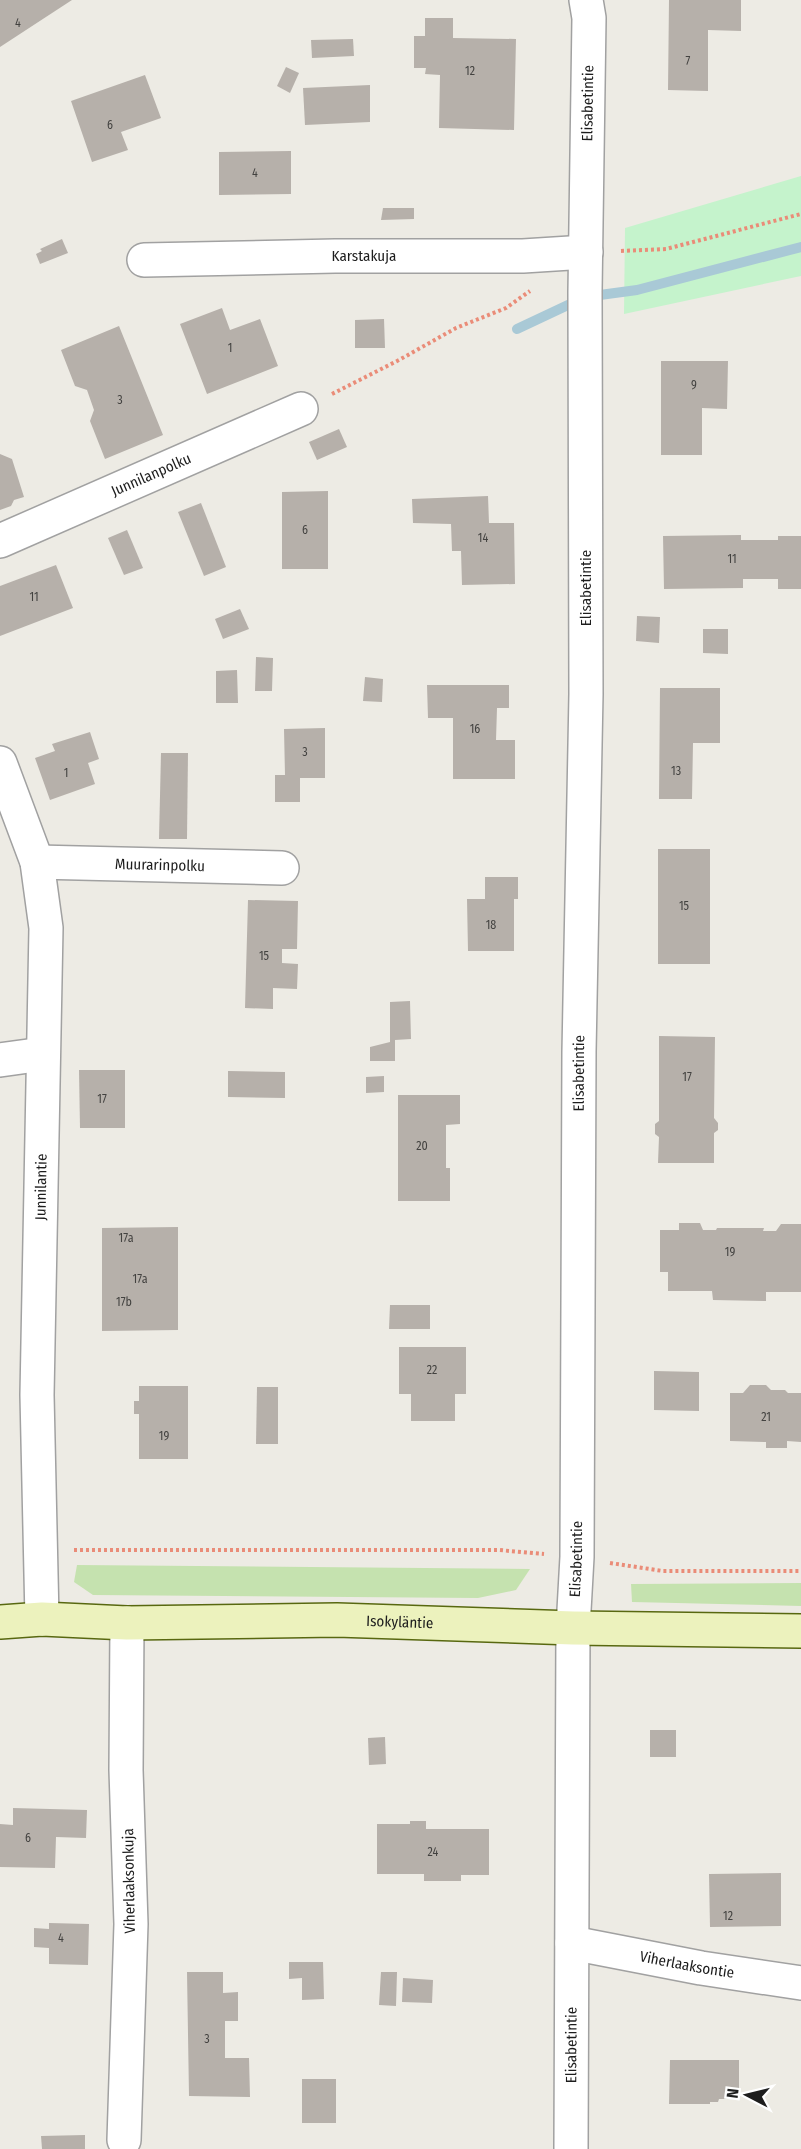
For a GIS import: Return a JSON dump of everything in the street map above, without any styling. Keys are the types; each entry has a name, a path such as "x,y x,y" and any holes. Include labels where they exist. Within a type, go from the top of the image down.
{"street":[{"name":"Elisabetintie","path":"571,2149 573,1628 577,1557 579,1052 586,694 585,299 589,18 586,0"},
{"name":"Karstakuja","path":"144,260 335,256 523,256 586,252"},
{"name":"Junnilanpolku","path":"0,541 301,409"},
{"name":"Junnilantie","path":"0,763 37,862 46,928 37,1395 42,1619"},
{"name":"Muurarinpolku","path":"37,862 282,868"},
{"path":"0,1060 43,1054"},
{"name":"Isokyläntie","path":"0,1622 42,1619 128,1623 338,1620 573,1628 801,1631"},
{"name":"Viherlaaksonkuja","path":"124,2140 130,1924 126,1770 128,1623"},
{"name":"Viherlaaksontie","path":"572,1943 701,1968 801,1983"}],"path":[{"path":"586,252 666,249 801,214"},
{"path":"301,409 399,360 456,328 506,308 533,289"},
{"path":"40,1550 499,1550 577,1557 663,1571 801,1571"}],"green space":[{"path":"801,176 801,276 624,314 625,228"},
{"path":"77,1565 530,1569 516,1590 478,1598 93,1595 74,1582"},
{"path":"801,1583 801,1606 632,1602 631,1584"}],"building":[{"path":"0,0 72,0 0,47"},
{"path":"669,0 741,0 741,31 708,30 708,91 668,90"},
{"path":"425,18 453,18 453,38 516,39 514,130 439,128 440,75 425,74 426,68 414,68 414,36 425,36"},
{"path":"353,39 354,56 312,58 311,40"},
{"path":"286,67 299,73 290,93 277,86"},
{"path":"145,75 161,118 121,132 128,150 92,162 71,101"},
{"path":"370,85 370,122 305,125 303,88"},
{"path":"291,151 291,194 219,195 219,152"},
{"path":"383,208 414,208 414,219 381,220"},
{"path":"62,239 68,253 40,264 36,254 42,251 40,249"},
{"path":"222,308 230,330 260,319 278,366 207,394 180,324"},
{"path":"384,319 385,348 355,348 355,320"},
{"path":"119,326 163,435 105,459 90,421 94,410 87,390 75,386 61,350"},
{"path":"661,361 728,361 727,409 702,408 702,455 661,455"},
{"path":"339,429 347,447 317,460 309,442"},
{"path":"0,454 12,459 24,497 14,500 11,506 0,510"},
{"path":"328,491 328,569 282,569 282,492"},
{"path":"488,496 489,523 514,523 515,584 462,585 461,551 452,551 451,524 413,523 412,499"},
{"path":"201,503 226,567 204,576 178,512"},
{"path":"127,530 143,568 124,575 108,538"},
{"path":"741,535 741,540 778,540 778,536 801,536 801,589 778,589 778,579 743,579 743,588 664,589 663,536"},
{"path":"56,565 73,608 0,636 0,586"},
{"path":"240,609 249,629 223,639 215,619"},
{"path":"637,616 660,617 659,643 636,641"},
{"path":"703,629 728,629 728,654 703,653"},
{"path":"256,657 273,658 272,691 255,691"},
{"path":"237,670 238,703 216,703 216,671"},
{"path":"365,677 383,679 382,702 363,701"},
{"path":"427,685 509,685 509,708 497,708 496,740 515,740 515,779 453,779 453,718 428,718"},
{"path":"660,688 720,688 720,743 693,743 692,799 659,799"},
{"path":"325,728 325,778 300,778 300,802 275,802 275,775 285,775 284,729"},
{"path":"90,732 99,759 88,763 95,784 50,800 35,758 55,751 52,744"},
{"path":"161,753 188,753 187,839 159,839"},
{"path":"658,849 710,849 710,964 658,964"},
{"path":"485,877 518,877 518,899 514,899 514,951 468,951 467,899 485,899"},
{"path":"248,900 298,901 297,949 282,949 282,963 298,964 297,989 273,988 273,1009 245,1008"},
{"path":"410,1001 411,1039 395,1040 395,1061 370,1061 370,1047 390,1042 390,1002"},
{"path":"659,1036 715,1037 714,1118 718,1123 718,1130 714,1133 714,1163 658,1163 659,1137 655,1134 655,1124 659,1121"},
{"path":"79,1070 125,1070 125,1128 80,1128"},
{"path":"228,1071 285,1072 285,1098 228,1097"},
{"path":"384,1076 384,1092 366,1093 366,1077"},
{"path":"398,1095 460,1095 460,1124 446,1125 446,1168 450,1168 450,1201 398,1201"},
{"path":"679,1223 700,1223 703,1230 764,1228 763,1231 776,1231 781,1224 801,1224 801,1292 766,1292 766,1301 713,1300 712,1291 668,1291 668,1272 660,1272 660,1230 679,1230"},
{"path":"178,1227 178,1330 102,1331 102,1228"},
{"path":"390,1305 430,1305 430,1329 389,1329"},
{"path":"399,1347 466,1347 466,1394 455,1394 455,1421 411,1421 411,1394 399,1394"},
{"path":"654,1371 699,1372 699,1411 654,1410"},
{"path":"750,1385 766,1385 771,1390 801,1393 801,1442 787,1441 787,1448 766,1448 766,1442 730,1441 730,1393 743,1393"},
{"path":"139,1386 188,1386 188,1459 139,1459 139,1414 134,1414 134,1401 139,1401"},
{"path":"257,1387 278,1387 278,1444 256,1444"},
{"path":"650,1730 676,1730 676,1757 650,1757"},
{"path":"385,1737 386,1764 369,1765 368,1738"},
{"path":"13,1808 87,1810 86,1838 56,1837 55,1868 0,1867 0,1824 13,1825"},
{"path":"410,1821 426,1821 426,1829 489,1829 489,1875 461,1875 461,1881 424,1881 424,1874 377,1874 377,1824 410,1824"},
{"path":"781,1873 781,1926 710,1927 709,1874"},
{"path":"49,1923 89,1924 88,1965 49,1964 49,1948 34,1947 34,1928 49,1929"},
{"path":"289,1962 323,1962 324,1999 302,2000 302,1978 289,1979"},
{"path":"187,1972 223,1972 223,1993 238,1992 238,2021 225,2021 225,2058 249,2058 250,2097 189,2096"},
{"path":"381,1972 397,1972 396,2006 379,2005"},
{"path":"403,1978 433,1980 432,2003 402,2002"},
{"path":"670,2060 739,2060 739,2099 719,2099 718,2102 710,2102 710,2104 669,2104"},
{"path":"302,2079 336,2079 336,2123 302,2123"},
{"path":"85,2135 85,2149 42,2149 41,2136"}],"waterway":[{"path":"517,329 585,297 637,290 801,247"}]}
